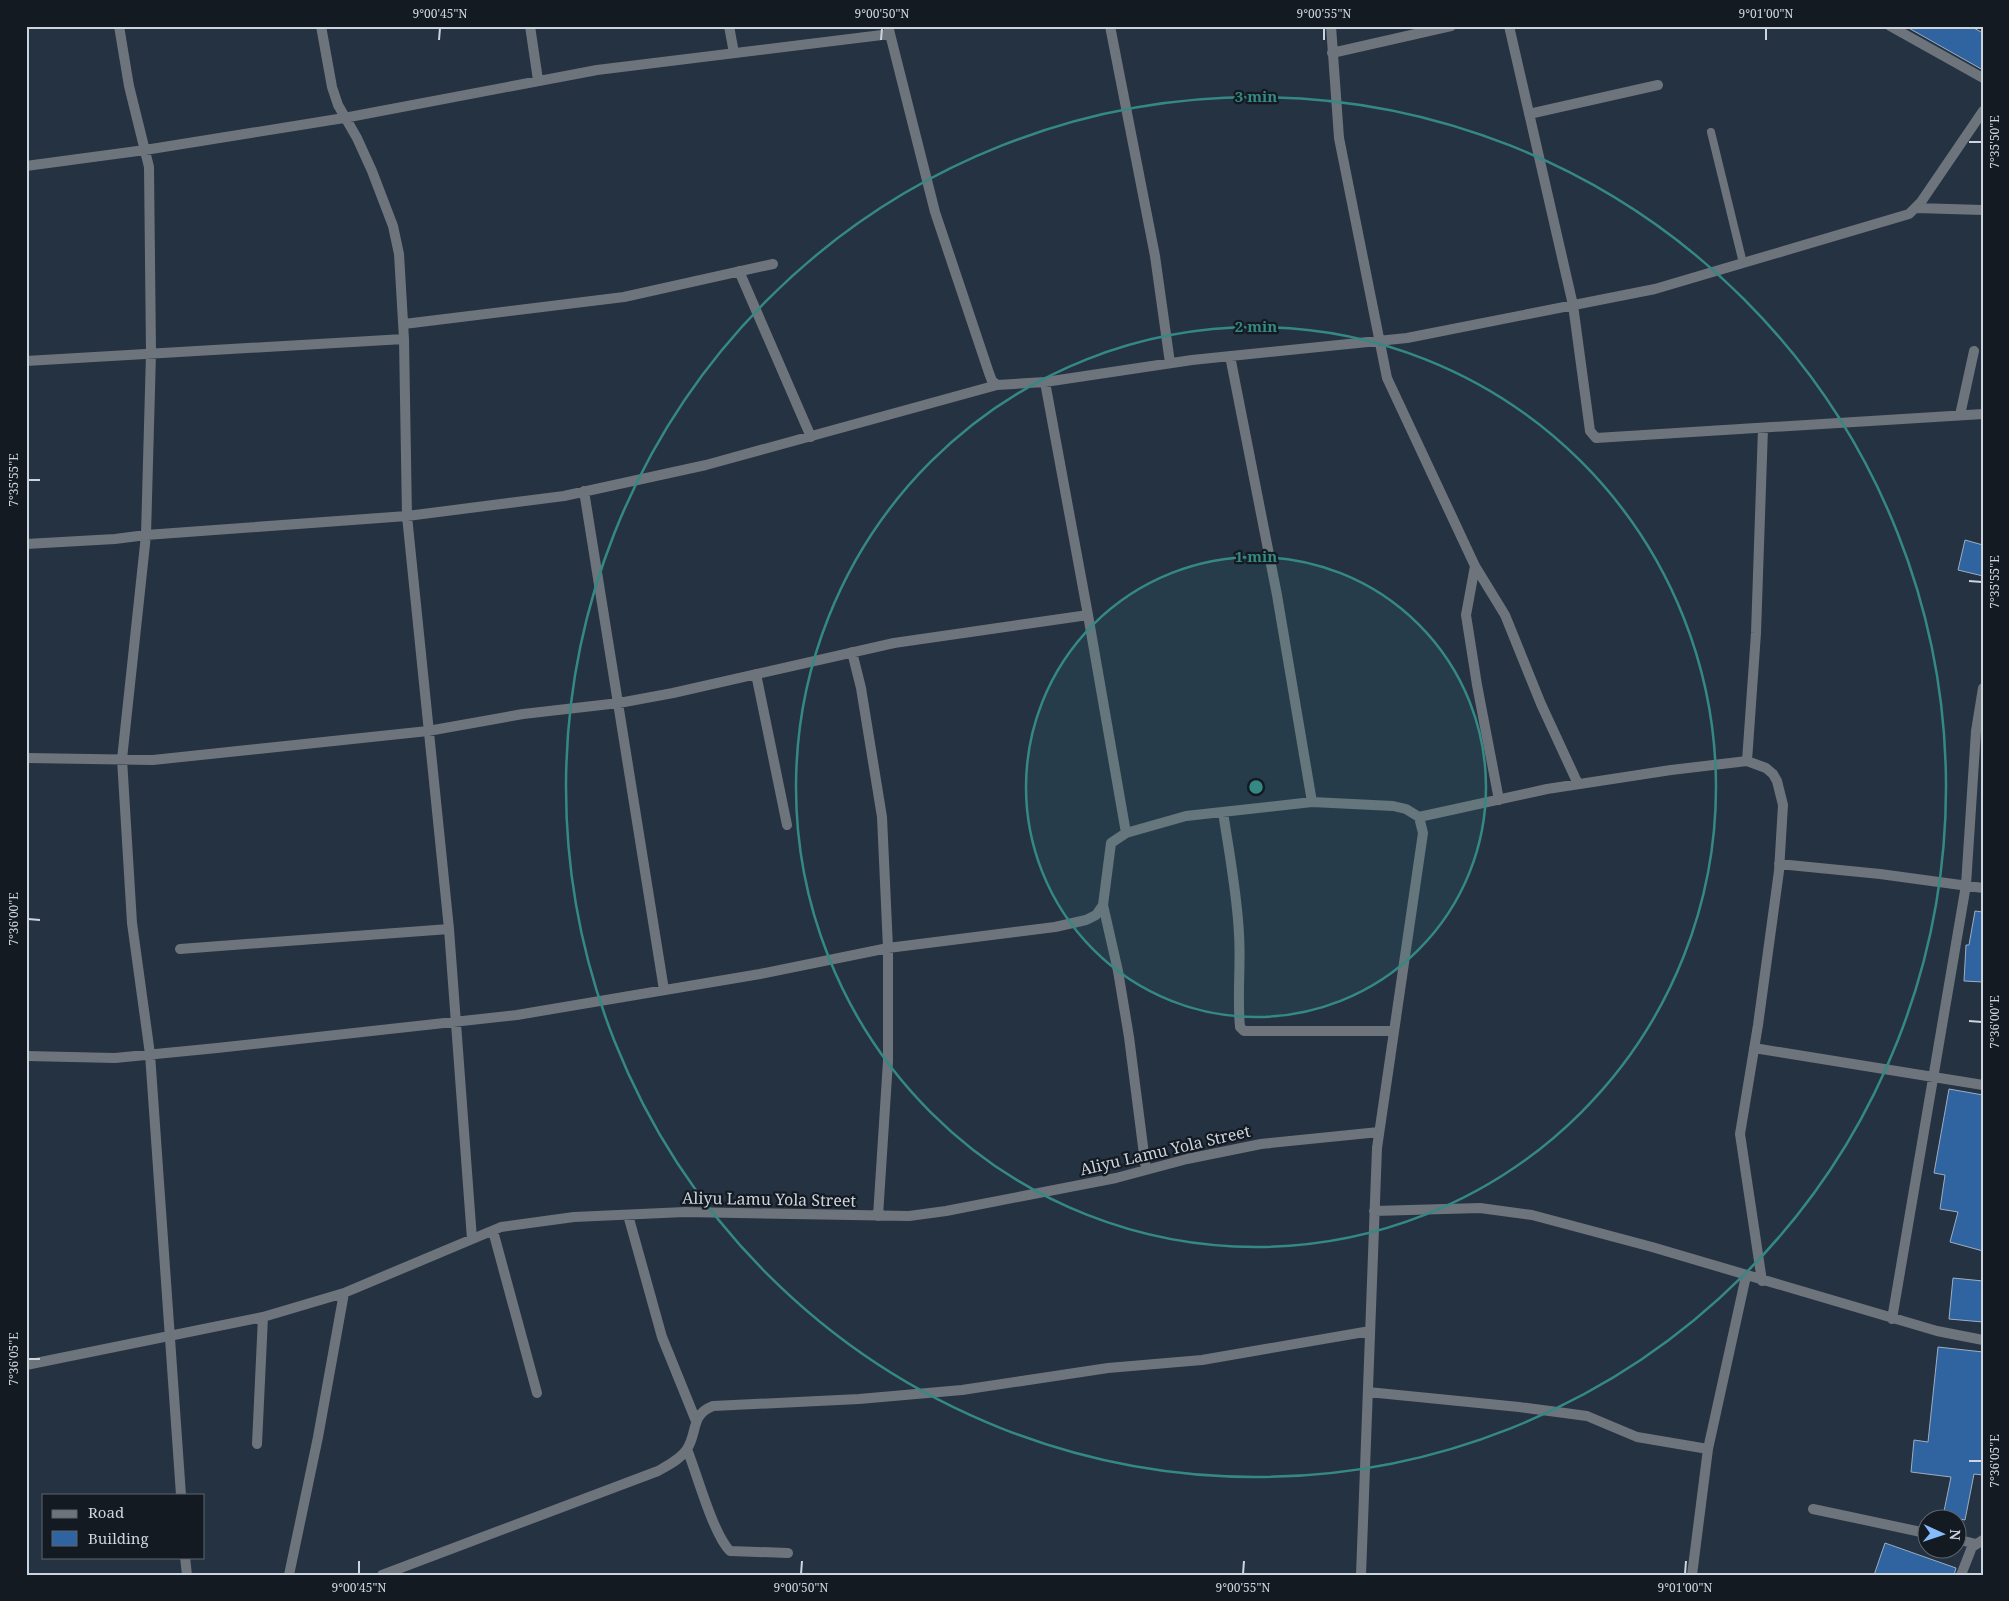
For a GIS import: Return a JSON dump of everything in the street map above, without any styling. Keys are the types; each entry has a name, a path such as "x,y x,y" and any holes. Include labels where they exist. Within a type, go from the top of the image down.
{"street":[{"path":"119,26 129,86 149,168 151,353 146,535 122,759 132,923 150,1054 181,1494"},
{"path":"321,26 332,87 344,118 357,138 372,171 393,226 399,254 404,324 406,516 450,929 472,1239"},
{"path":"530,26 538,80"},
{"path":"729,26 734,52"},
{"path":"1110,26 1155,256 1170,363"},
{"path":"1331,26 1339,138 1378,341 1387,378 1475,566 1505,615 1541,704 1578,784"},
{"path":"1332,53 1451,26"},
{"path":"1509,26 1573,305 1590,431 1596,438 1983,414"},
{"path":"1890,26 1983,78"},
{"path":"26,166 145,150 344,118 597,70 889,30 935,212 989,373 992,381 997,385"},
{"path":"1529,114 1658,85"},
{"path":"26,544 115,539 146,535 406,516 564,496 706,465 997,385 1045,382 1170,363 1407,338 1655,289 1909,214 1916,208 1983,111"},
{"path":"1916,208 1983,210"},
{"path":"404,324 624,296 773,264"},
{"path":"739,271 810,437"},
{"path":"26,361 404,340"},
{"path":"1960,415 1974,351"},
{"path":"1230,356 1277,595 1312,802"},
{"path":"1045,382 1126,833"},
{"path":"1747,761 1756,633 1763,428"},
{"path":"584,491 664,990"},
{"path":"1475,566 1466,615 1499,800"},
{"path":"26,758 153,760 428,731 522,714 619,703 673,693 894,643 1088,615"},
{"path":"852,652 864,706 882,817 888,948 888,1061 878,1216"},
{"path":"756,674 787,825"},
{"path":"1892,1319 1966,885 1976,731 1983,688"},
{"path":"1146,1170 1128,1027 1103,905 1111,843 1126,833 1186,816 1312,802 1393,806 1419,817 1547,789 1747,761 1766,768 1773,774 1777,781 1783,806 1779,864 1754,1048 1740,1134 1762,1281"},
{"path":"1223,812 1238,906 1240,937 1238,1010 1240,1027 1244,1031 1394,1031"},
{"path":"1361,1575 1374,1211 1379,1132 1423,833 1419,817"},
{"path":"1779,864 1983,888"},
{"path":"26,1056 115,1058 517,1015 760,974 888,948 1055,928 1086,920 1096,915 1103,905"},
{"path":"180,949 450,929"},
{"path":"1754,1048 1983,1085"},
{"name":"Aliyu Lamu Yola Street","path":"26,1365 263,1317 344,1292 501,1227 574,1217 685,1212 908,1216 946,1211 1116,1178 1261,1144 1379,1132"},
{"path":"1374,1211 1480,1208 1532,1214 1652,1247 1892,1319 1937,1331 1983,1340"},
{"path":"628,1215 662,1337 696,1421"},
{"path":"493,1231 537,1393"},
{"path":"1692,1575 1708,1449 1746,1276"},
{"path":"289,1575 318,1437 344,1292"},
{"path":"257,1444 263,1317"},
{"path":"382,1575 658,1471 674,1462 688,1448 696,1421 703,1410 713,1406 860,1399 962,1390 1108,1368 1202,1360 1370,1331"},
{"path":"1368,1392 1519,1407 1587,1416 1637,1437 1708,1449"},
{"path":"688,1448 710,1510 730,1552 788,1553"},
{"path":"1813,1509 1916,1531"},
{"path":"1966,1541 1979,1542"},
{"path":"1961,1575 1972,1547 1979,1542"},
{"path":"185,1558 187,1575"}],"lane":[{"path":"1711,132 1743,263"}],"building":[{"path":"1905,26 1970,26 1983,33 1983,70"},
{"path":"1965,540 1983,545 1983,576 1958,570"},
{"path":"1975,911 1983,912 1983,982 1964,981 1966,945 1969,945"},
{"path":"1949,1089 1983,1095 1983,1251 1950,1242 1958,1212 1940,1209 1945,1175 1934,1173"},
{"path":"1953,1278 1983,1281 1983,1322 1949,1319"},
{"path":"1938,1347 1983,1352 1983,1475 1974,1474 1966,1515 1966,1508 1945,1508 1951,1477 1911,1472 1914,1440 1928,1442"},
{"path":"1885,1543 1916,1554 1916,1558 1928,1558 1956,1568 1954,1575 1874,1575"}]}
